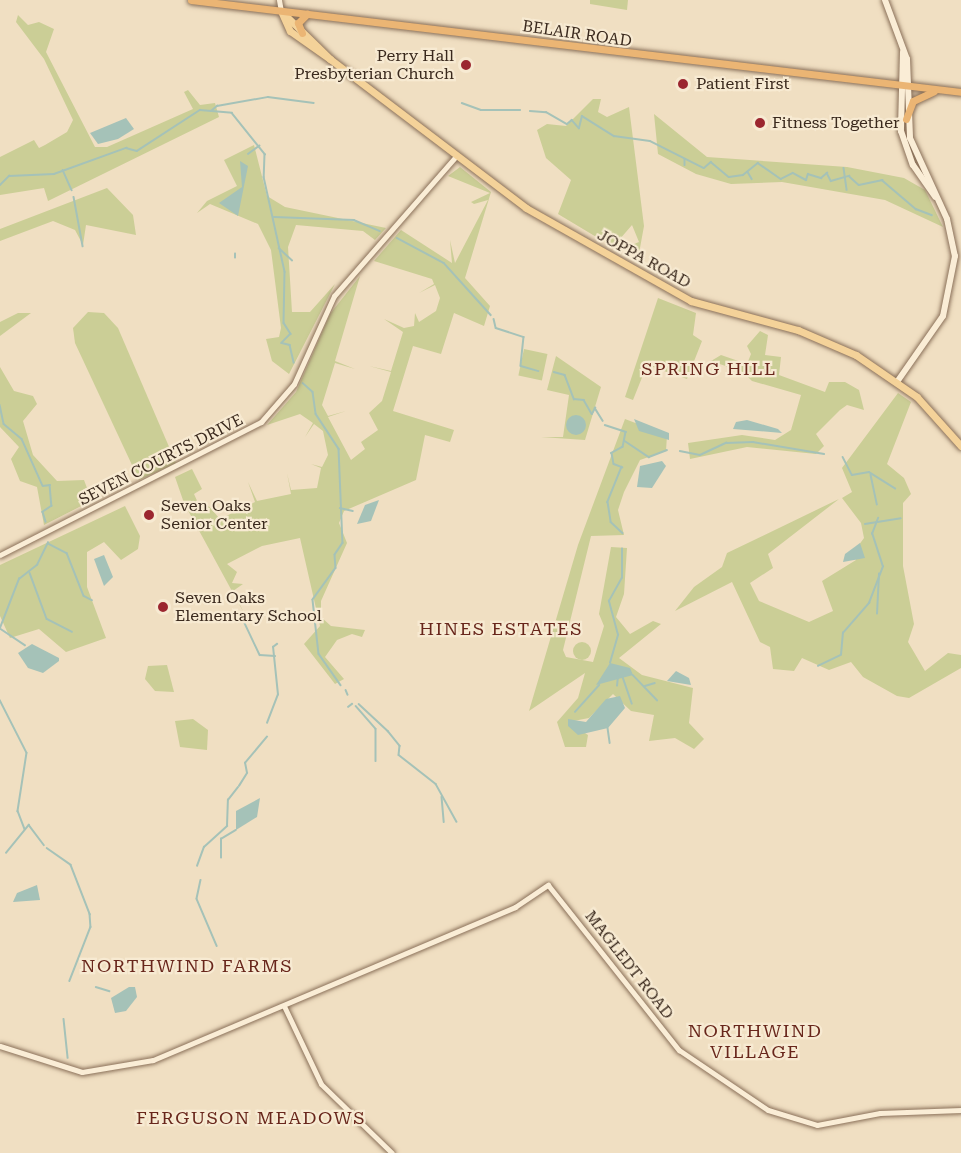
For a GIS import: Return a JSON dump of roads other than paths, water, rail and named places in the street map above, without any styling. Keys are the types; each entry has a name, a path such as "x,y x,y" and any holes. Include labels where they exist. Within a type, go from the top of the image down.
{"highway":[{"name":"BELAIR ROAD","path":"191,0 961,92"},
{"path":"302,33 298,23 307,14"},
{"path":"906,119 916,98 938,89"}],"main road":[{"path":"885,0 903,52 904,144 938,200"},
{"name":"JOPPA ROAD","path":"281,10 330,58"},
{"name":"JOPPA ROAD","path":"281,10 290,31 330,58 526,208 684,298 816,337 897,382 961,446"},
{"path":"897,382 938,325 952,287 954,246 938,200 913,148 906,119 904,86"}],"street":[{"path":"279,0 281,10"},
{"name":"SEVEN COURTS DRIVE","path":"0,555 261,422 294,384 334,296 456,156"},
{"name":"MAGLEDT ROAD","path":"284,1006 522,904 548,885 679,1050 768,1110 825,1125 880,1113 961,1110"},
{"path":"0,1046 82,1072 144,1063 284,1006 321,1084 392,1153"}],"water":[{"path":"126,118 134,129 118,139 98,144 90,133"},
{"path":"240,161 248,166 238,216 219,203 242,187"},
{"path":"576,415 583,418 586,425 583,432 576,435 569,432 566,425 569,418"},
{"path":"634,419 669,433 669,440 639,431"},
{"path":"747,420 778,429 782,433 733,429 736,422"},
{"path":"662,461 666,466 652,488 637,487 640,466"},
{"path":"379,500 371,521 357,524 365,505"},
{"path":"860,543 865,558 843,562 845,554"},
{"path":"104,555 113,577 104,586 94,559"},
{"path":"32,644 59,658 59,661 43,673 28,668 18,653"},
{"path":"610,663 630,668 633,675 596,685"},
{"path":"676,671 689,678 691,685 667,681"},
{"path":"620,696 625,708 608,728 578,735 568,726 568,719 586,722 606,699"},
{"path":"260,798 257,817 236,830 236,811"},
{"path":"37,885 40,900 13,902 17,893"},
{"path":"129,987 135,987 137,997 126,1011 115,1013 111,998"}],"waterway":[{"path":"211,111 217,106 268,97 314,103"},
{"path":"462,103 481,110 520,110"},
{"path":"0,185 9,176 54,174 126,148 137,151 200,110 232,113 265,154 264,177 285,272 284,323 291,334 282,343 290,345 294,363"},
{"path":"530,111 546,112 567,124 572,120 579,128 582,116 614,136 650,141 704,168 711,162 729,177 743,175 758,163 781,179 793,173 806,180 808,174 821,178 827,173 831,181 849,176 859,185 882,180 916,209 932,215"},
{"path":"248,154 259,146"},
{"path":"685,159 685,165"},
{"path":"844,168 847,190"},
{"path":"63,170 72,190"},
{"path":"748,172 752,179"},
{"path":"74,197 83,246"},
{"path":"274,217 354,220 380,231"},
{"path":"397,238 444,263 491,315"},
{"path":"279,248 292,260"},
{"path":"494,319 496,328 524,337 521,366 538,371"},
{"path":"554,372 565,375 574,399 584,400 592,414 595,408 603,421"},
{"path":"303,383 313,392 316,414 339,449 343,543 335,555 336,568 313,600 319,654 341,685"},
{"path":"0,405 4,424 22,439 43,486 50,485 52,506 43,512 46,522"},
{"path":"605,425 626,432 623,447 612,453 614,464 622,467 608,502 611,522 623,533"},
{"path":"625,441 649,457 667,450"},
{"path":"680,451 700,455 726,443 753,442 824,454"},
{"path":"843,457 852,475 869,472 895,488"},
{"path":"871,475 877,504"},
{"path":"340,508 353,511"},
{"path":"818,666 841,655 843,633 869,603 883,567 872,534 878,518"},
{"path":"865,524 901,518"},
{"path":"0,628 19,579 37,565 48,542"},
{"path":"49,544 67,553 84,596 92,600"},
{"path":"610,663 618,635 609,601 622,578 622,549"},
{"path":"30,573 47,619 72,632"},
{"path":"877,614 879,574"},
{"path":"242,617 260,655 275,656"},
{"path":"1,629 25,645"},
{"path":"267,723 278,695 273,647 277,644"},
{"path":"633,675 657,700"},
{"path":"617,686 618,676"},
{"path":"623,677 632,703"},
{"path":"645,686 655,683"},
{"path":"575,712 599,685"},
{"path":"346,690 348,695"},
{"path":"0,700 27,753 18,811 25,829"},
{"path":"348,707 352,704"},
{"path":"359,704 388,731 400,746 399,755 436,784 457,822"},
{"path":"356,706 376,729 376,761"},
{"path":"608,728 610,743"},
{"path":"239,786 247,773 245,763 267,737"},
{"path":"197,866 204,847 227,826 228,800 238,787"},
{"path":"442,797 444,822"},
{"path":"6,853 29,825 44,845"},
{"path":"221,858 221,839 236,830"},
{"path":"47,848 71,865 90,914 91,927 70,981"},
{"path":"201,880 197,899 217,946"},
{"path":"96,987 109,991"},
{"path":"64,1019 68,1058"}],"place":[{"name":"Perry Hall Presbyterian Church","path":"466,65"},
{"name":"Patient First","path":"683,84"},
{"name":"Fitness Together","path":"760,123"},
{"name":"Seven Oaks Senior Center","path":"149,515"},
{"name":"Seven Oaks Elementary School","path":"163,607"}],"district":[{"name":"SPRING HILL","path":"709,369"},
{"name":"HINES ESTATES","path":"501,629"},
{"name":"NORTHWIND FARMS","path":"187,966"},
{"name":"NORTHWIND VILLAGE","path":"755,1042"},
{"name":"FERGUSON MEADOWS","path":"251,1118"}]}
